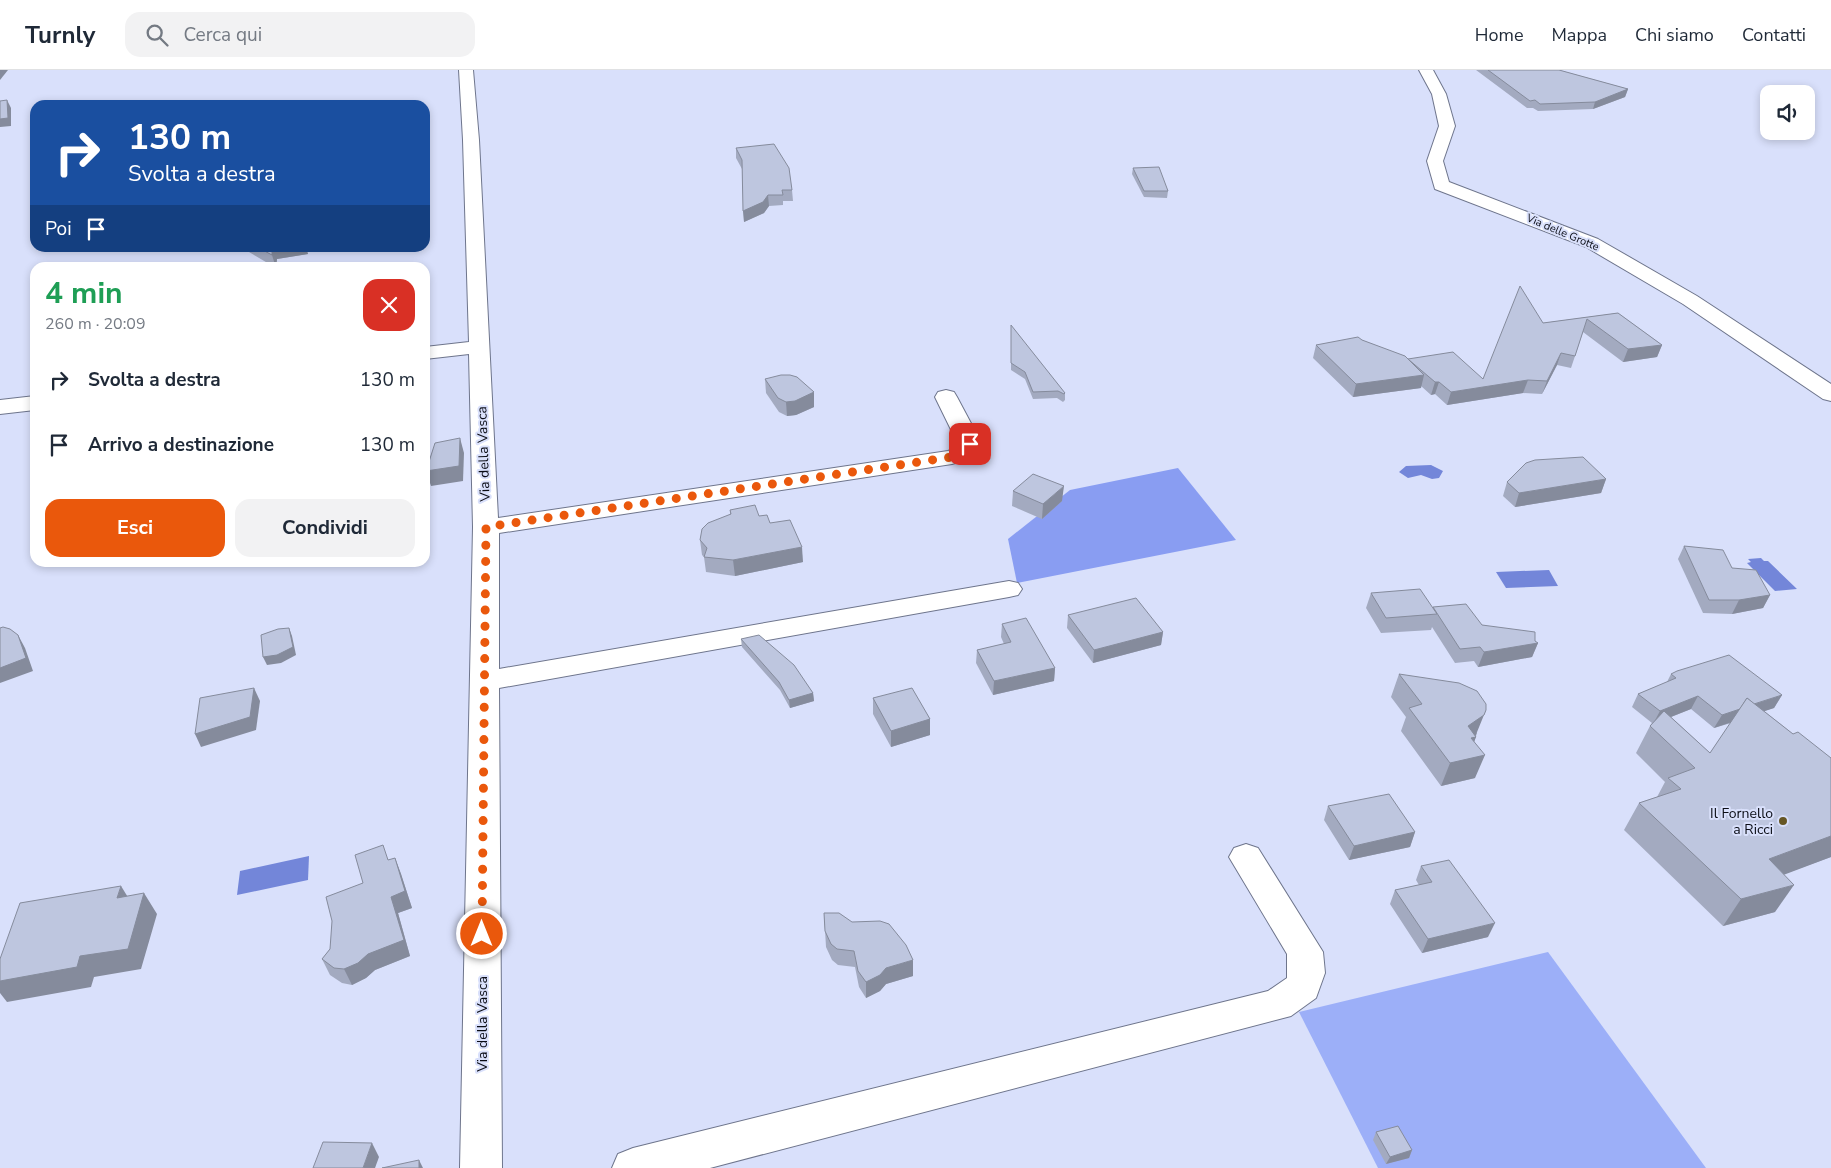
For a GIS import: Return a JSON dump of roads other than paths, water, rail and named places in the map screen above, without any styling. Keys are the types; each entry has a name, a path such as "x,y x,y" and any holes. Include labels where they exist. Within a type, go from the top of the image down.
{"street":[{"name":"Via della Vasca","path":"466,70 471,140 486,527 481,1168"},
{"name":"Via delle Grotte","path":"1426,70 1439,94 1447,126 1435,161 1442,185 1592,243 1690,300 1831,394"},
{"path":"430,352 479,347"},
{"path":"486,527 952,457 964,453 970,448 970,444 946,397"},
{"path":"0,407 30,403"},
{"path":"484,681 1009,589"},
{"path":"633,1168 1278,1005 1303,987 1307,973 1305,952 1246,857"}],"place":[{"name":"Il Fornello a Ricci","path":"1783,821"}]}
